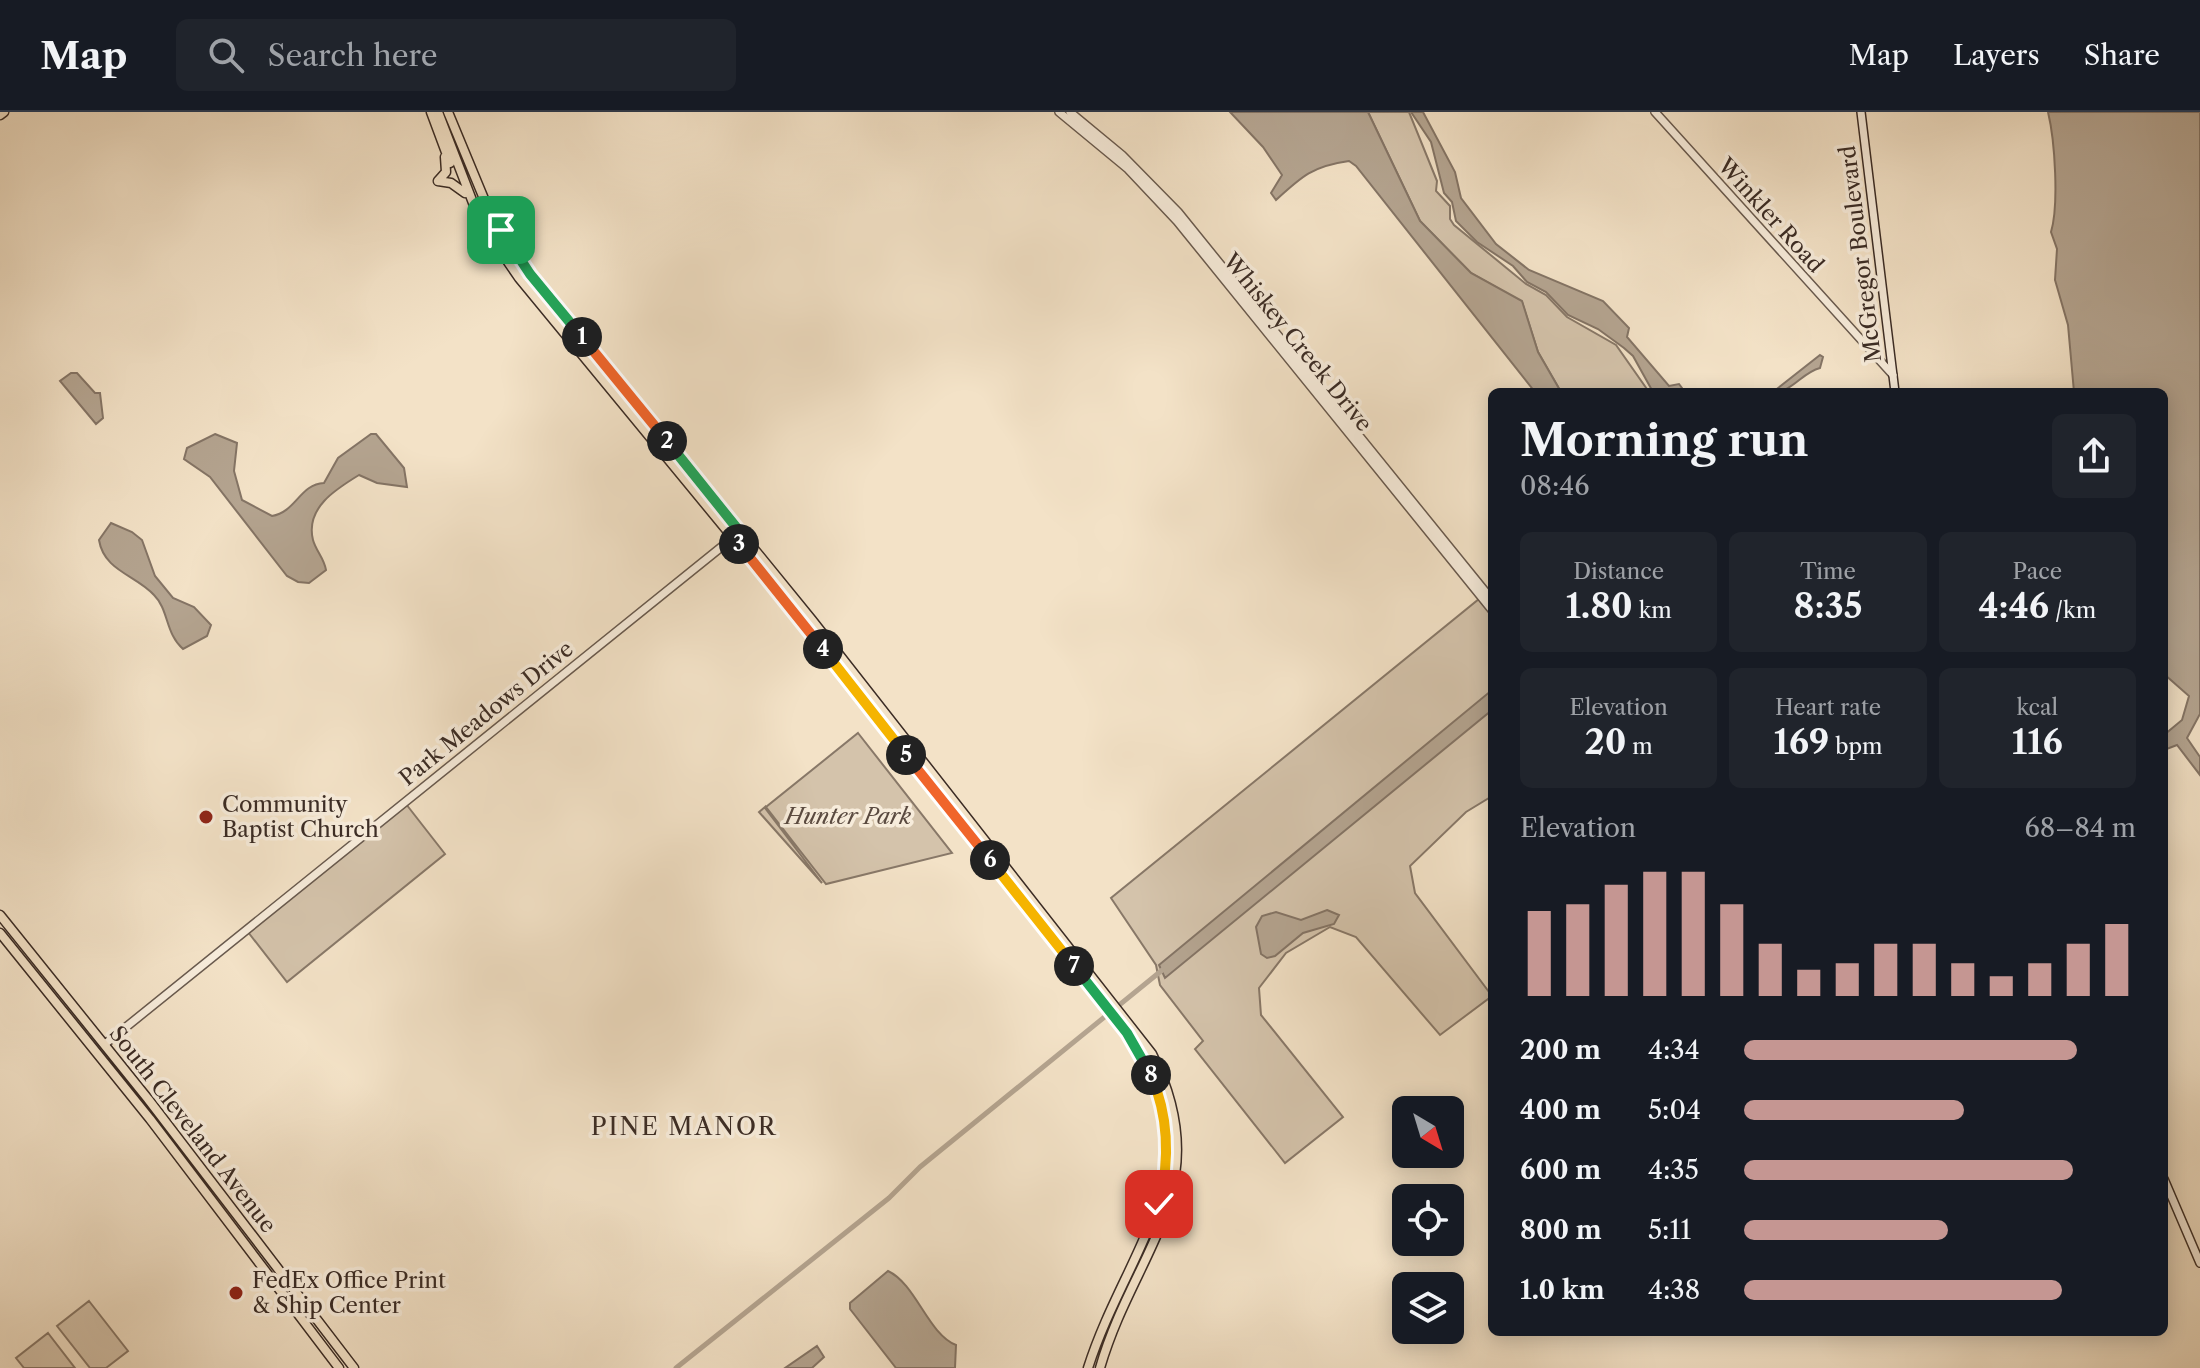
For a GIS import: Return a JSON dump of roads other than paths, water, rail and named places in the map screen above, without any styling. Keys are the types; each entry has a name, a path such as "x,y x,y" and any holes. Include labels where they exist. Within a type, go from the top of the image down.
{"main road":[{"path":"431,112 443,145 480,221 529,291 737,534"},
{"path":"438,112 480,221"},
{"path":"450,112 472,172 501,230 530,274 1152,1054 1167,1090 1175,1127 1176,1167 1163,1226 1100,1368"},
{"path":"443,145 447,170 438,181 451,183 465,193"},
{"name":"South Cleveland Avenue","path":"0,915 148,1099 354,1368"},
{"name":"South Cleveland Avenue","path":"0,933 118,1079 339,1366"},
{"path":"1088,1368 1155,1216 1166,1166 1165,1127 1157,1090 1120,1017"},
{"path":"75,1025 95,1041 105,1044"},
{"path":"118,1079 127,1081 148,1099"},
{"path":"169,1145 189,1152"}],"street":[{"name":"Whiskey Creek Drive","path":"1059,112 1119,161 1171,214 1488,605"},
{"name":"Whiskey Creek Drive","path":"1070,112 1122,155 1183,217 1488,595"},
{"name":"Winkler Road","path":"1655,112 1893,375"},
{"name":"McGregor Boulevard","path":"1861,112 1895,388"},
{"name":"Park Meadows Drive","path":"105,1044 737,534"},
{"path":"2168,1188 2200,1263"}],"waterway":[{"path":"676,1368 889,1198 920,1167 1166,967"}],"place":[{"name":"Community Baptist Church","path":"206,817"},
{"name":"FedEx Office Print & Ship Center","path":"236,1293"}],"district":[{"name":"PINE MANOR","path":"684,1127"}],"park label":[{"name":"Hunter Park","path":"848,816"}]}
